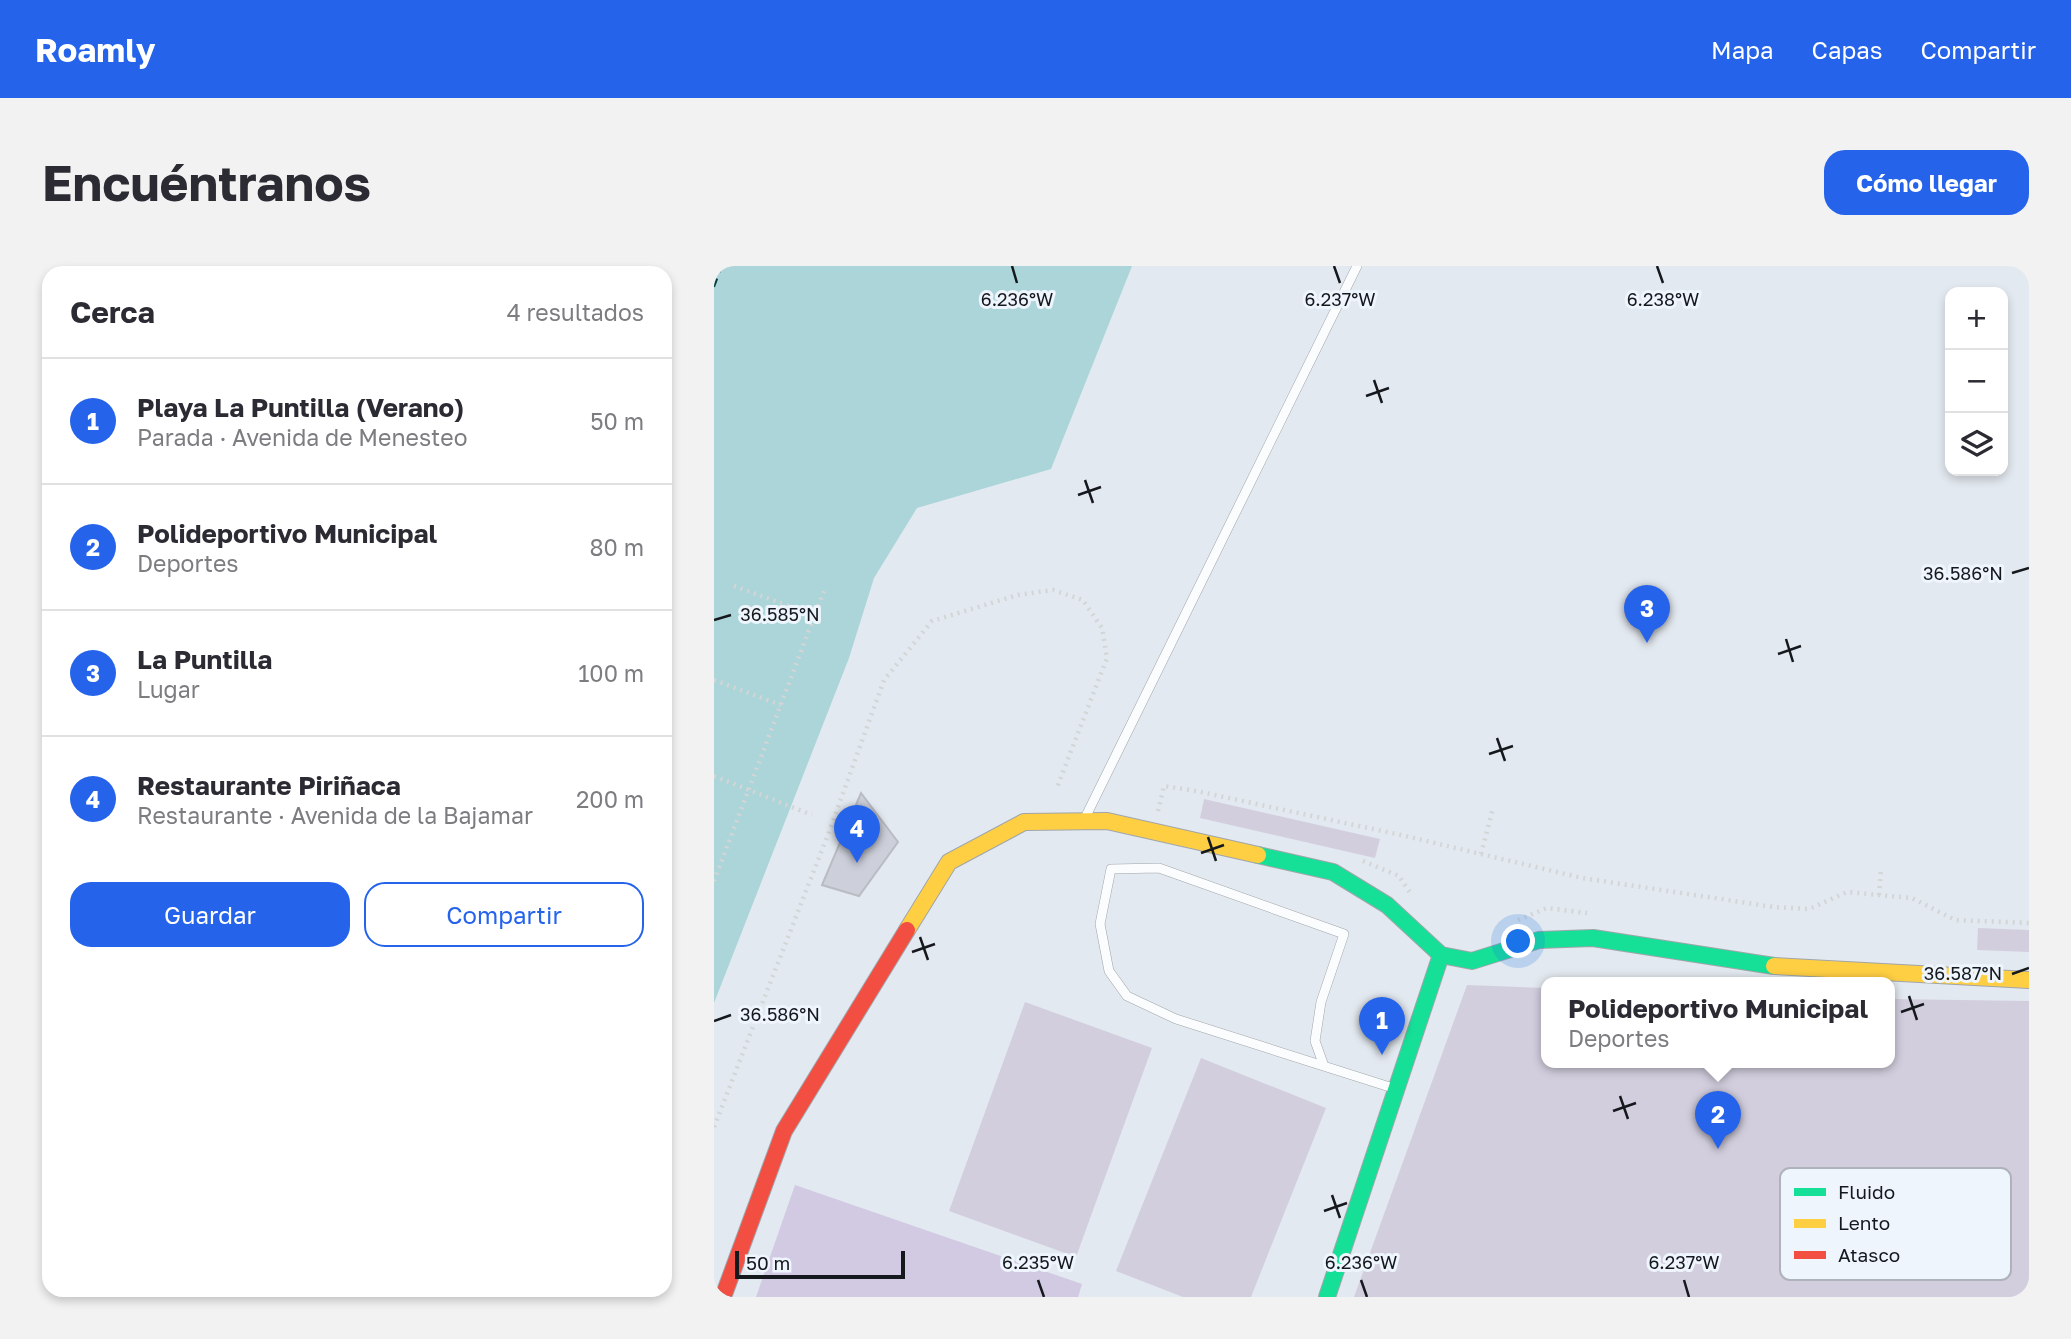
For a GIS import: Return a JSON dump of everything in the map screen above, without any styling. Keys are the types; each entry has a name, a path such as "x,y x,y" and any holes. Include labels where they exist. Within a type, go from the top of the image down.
{"street":[{"path":"723,1297 784,1131 949,862 1024,822 1107,821 1334,873 1387,905 1441,955 1472,961 1539,940 1593,938 1776,966 2029,980"},
{"path":"1327,1297 1441,955"}],"lane":[{"path":"1083,821 1357,266"},
{"path":"1324,1066 1315,1041 1321,1002 1345,934 1159,868 1111,869 1100,924 1109,971 1126,996 1176,1020 1398,1090"}],"path":[{"path":"734,586 814,615"},
{"path":"714,881 716,869 825,588"},
{"path":"714,1127 824,845 884,680 932,621 1018,594 1053,590 1083,600 1102,628 1108,658 1056,790"},
{"path":"714,680 781,705"},
{"path":"714,776 812,815"},
{"path":"1164,786 1583,878 1774,907 1809,909 1847,892 1912,898 1955,920 2029,923"},
{"path":"1481,854 1493,808"},
{"path":"1362,860 1399,876 1414,898"},
{"path":"1879,895 1881,868"},
{"path":"1516,921 1548,908 1591,914"}],"shaded area":[{"path":"1204,799 1380,839 1375,858 1200,818"},
{"path":"1978,928 2029,930 2029,952 1977,950"},
{"path":"1467,985 1541,988 1541,1068 1895,1068 1895,999 2029,1001 2029,1297 1354,1297"},
{"path":"1025,1002 1152,1048 1076,1257 949,1211"},
{"path":"1201,1058 1326,1108 1251,1297 1183,1297 1116,1271"},
{"path":"795,1185 1082,1284 1078,1297 756,1297"}],"water":[{"path":"714,266 1132,266 1051,469 917,508 874,578 849,658 714,1003"}],"building":[{"path":"861,793 898,842 859,896 822,885"}],"ferry route":[{"path":"714,287 722,266"}],"traffic: fast":[{"path":"1258,855 1333,872 1387,905 1441,955 1472,961 1539,940 1593,938 1774,966"},
{"path":"1327,1297 1441,955"}],"traffic: slow":[{"path":"907,930 949,862 1024,822 1107,821 1258,855"},
{"path":"1774,966 2029,980"}],"traffic: jam":[{"path":"723,1297 784,1131 907,930"}],"place":[{"name":"La Puntilla","path":"1647,643"},
{"name":"Restaurante Piriñaca","path":"857,863"},
{"name":"Playa La Puntilla (Verano)","path":"1382,1055"},
{"name":"Polideportivo Municipal","path":"1718,1149"}]}
